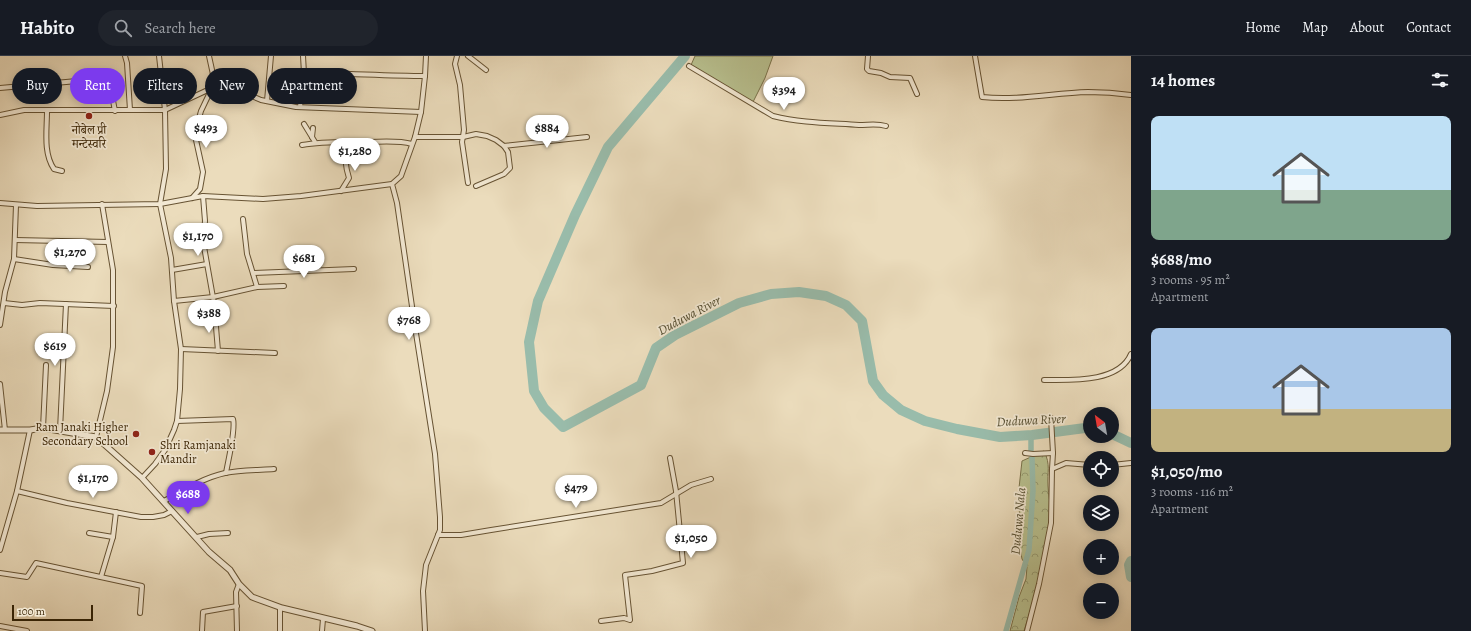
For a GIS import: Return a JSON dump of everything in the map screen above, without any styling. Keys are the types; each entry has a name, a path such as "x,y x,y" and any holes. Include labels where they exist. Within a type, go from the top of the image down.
{"street":[{"path":"125,56 127,63 130,110"},
{"path":"142,478 165,450 177,421 181,349 174,301 171,258 160,204 166,169 165,110 159,56"},
{"path":"209,56 212,68"},
{"path":"270,68 271,56"},
{"path":"303,56 304,68"},
{"path":"0,203 16,205 160,204 203,196 263,199 392,184 401,176 412,144 416,138 421,112 426,56"},
{"path":"457,56 455,64 460,85 462,142 468,183"},
{"path":"468,56 486,70"},
{"path":"868,56 867,69 869,71 881,73 890,77 910,78 917,94"},
{"path":"975,56 982,97 1004,98 1088,92 1109,92 1131,95"},
{"path":"689,66 773,116 804,122 863,125 876,124 886,126"},
{"path":"357,74 372,76 425,76"},
{"path":"0,88 77,81 103,81 110,85 115,111"},
{"path":"0,115 24,110 165,110 205,91"},
{"path":"259,99 267,101"},
{"path":"192,198 200,189 203,172 196,140 196,129 205,103"},
{"path":"284,104 300,107 421,112"},
{"path":"47,111 47,150 54,169 62,171"},
{"path":"304,124 315,142"},
{"path":"312,137 313,128"},
{"path":"416,138 463,137 476,134 487,136 504,146 508,152 510,168 504,174 476,186"},
{"path":"504,146 588,137"},
{"path":"302,145 315,142 403,142 412,144"},
{"path":"341,191 349,178 345,150 347,142"},
{"path":"392,184 397,203 415,328 436,454 440,530 426,565 423,592 425,631"},
{"path":"203,196 205,221 203,241 213,297 218,350"},
{"path":"96,437 107,391 112,355 114,306 113,270 102,204"},
{"path":"0,324 4,303 2,292 14,259 16,205"},
{"path":"242,219 248,254 257,287"},
{"path":"15,240 108,242"},
{"path":"14,259 53,265 88,267"},
{"path":"172,270 207,264"},
{"path":"253,273 354,268"},
{"path":"174,301 213,297 257,287 284,286"},
{"path":"4,303 22,305 40,303 114,306"},
{"path":"60,430 66,304"},
{"path":"181,349 275,353"},
{"path":"1044,380 1080,379 1108,374 1121,368 1131,354"},
{"path":"43,428 46,365"},
{"path":"0,384 3,430 30,430 43,428 96,437 142,478 198,537 209,552 230,570 239,584 252,597 280,608 357,626 372,631"},
{"path":"1026,631 1039,584 1051,523 1053,441 1051,418"},
{"path":"177,421 233,419 233,431 226,473"},
{"path":"0,550 16,491 30,430"},
{"path":"1025,453 1053,453"},
{"path":"601,621 624,618 630,620 626,575 652,571 683,563 676,493 670,458"},
{"path":"1052,469 1066,463 1083,464"},
{"path":"1119,464 1131,463"},
{"path":"164,501 189,486 226,473 274,469"},
{"path":"438,535 461,536 661,503 691,484 711,479"},
{"path":"16,491 67,503 141,516 153,517 164,515 172,511"},
{"path":"101,578 113,537 116,512"},
{"path":"89,533 113,537"},
{"path":"198,537 209,534 228,533"},
{"path":"0,573 28,577 36,563 142,586 140,613"},
{"path":"237,631 236,592 239,584"},
{"path":"202,631 203,612 237,606"},
{"path":"280,608 280,631"},
{"path":"322,631 323,619"},
{"path":"0,626 27,631"}],"green space":[{"path":"695,56 773,56 765,78 753,102 691,65"},
{"path":"1044,451 1048,465 1050,508 1044,557 1024,631 1010,631 1019,597 1026,579 1027,567 1022,559 1017,531 1019,529 1020,518 1018,497 1022,461"}],"waterway":[{"name":"Duduwa River","path":"685,56 608,147 575,215 538,301 529,342 534,391 544,408 563,427 641,385 656,348 675,335 739,303 771,294 799,292 826,296 846,305 862,321 873,381 883,395 901,410 925,421 1000,437 1032,435 1083,428"},
{"name":"Duduwa Nala","path":"1031,450 1032,435"},
{"name":"Duduwa River","path":"1119,437 1131,443"},
{"name":"Duduwa Nala","path":"1006,631 1029,550 1033,491 1032,458"},
{"name":"Duduwa River","path":"1131,561 1129,565 1131,577"}],"place":[{"name":"नोबेल प्री मन्टेस्वरि","path":"89,116"},
{"name":"Ram Janaki Higher Secondary School","path":"136,434"},
{"name":"Shri Ramjanaki Mandir","path":"152,452"}]}
